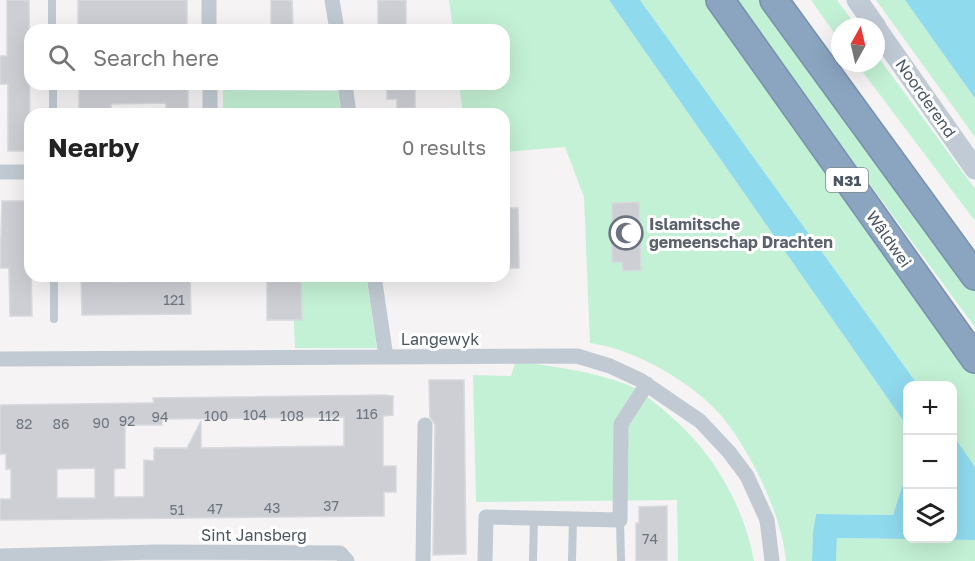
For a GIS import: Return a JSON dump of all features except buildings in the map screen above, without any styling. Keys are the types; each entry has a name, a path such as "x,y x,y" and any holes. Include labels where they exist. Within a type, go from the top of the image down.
{"highway":[{"name":"Wâldwei","path":"720,0 975,359"},
{"name":"N31","path":"774,0 975,276"}],"street":[{"path":"209,0 209,24"},
{"path":"332,0 336,24"},
{"name":"Noorderend","path":"857,0 870,18"},
{"name":"Noorderend","path":"885,40 975,169"},
{"path":"210,90 210,108"},
{"path":"346,90 348,108"},
{"path":"0,172 24,172"},
{"path":"375,282 386,357"},
{"name":"Langewyk","path":"0,359 577,356 610,366 647,384 699,421 729,452 747,476 767,520 772,561"},
{"path":"485,561 486,517 620,520 621,424 647,384"},
{"path":"423,561 425,425"},
{"name":"Sint Jansberg","path":"0,556 340,553 347,561"}],"lane":[{"path":"52,0 52,24"},
{"path":"53,90 53,108"},
{"path":"54,282 54,319"},
{"path":"533,561 534,517"},
{"path":"572,561 573,518"},
{"path":"620,520 621,561"}],"green space":[{"path":"449,0 609,0 903,420 903,484 893,515 816,514 812,561 786,561 779,524 764,486 745,450 724,419 698,393 663,370 626,352 590,343 584,197 565,147 510,152 510,108 462,108 460,90 510,90 510,24 452,24"},
{"path":"640,0 707,0 744,51 975,374 975,467 957,441 957,381 915,381"},
{"path":"734,0 761,0 975,287 975,327"},
{"path":"811,0 837,0 850,18 831,18 831,28"},
{"path":"876,0 905,0 975,98 975,137"},
{"path":"885,66 975,189 975,221 863,72 885,72"},
{"path":"223,90 338,91 340,108 223,108"},
{"path":"292,282 367,282 377,348 295,348"},
{"path":"516,361 573,370 615,380 637,390 661,408 709,457 721,476 742,517 754,561 678,561 677,500 476,502 473,375 511,376"},
{"path":"837,538 903,539 903,543 957,543 957,540 975,540 975,561 836,561"}],"water":[{"path":"609,0 640,0 915,381 903,381 903,420"},
{"path":"905,0 975,0 975,98 969,90"},
{"path":"957,441 975,467 975,540 957,540"},
{"path":"903,484 903,539 837,538 836,561 812,561 816,514 893,515"}],"place":[{"name":"Islamitsche gemeenschap Drachten","path":"626,233"}]}
